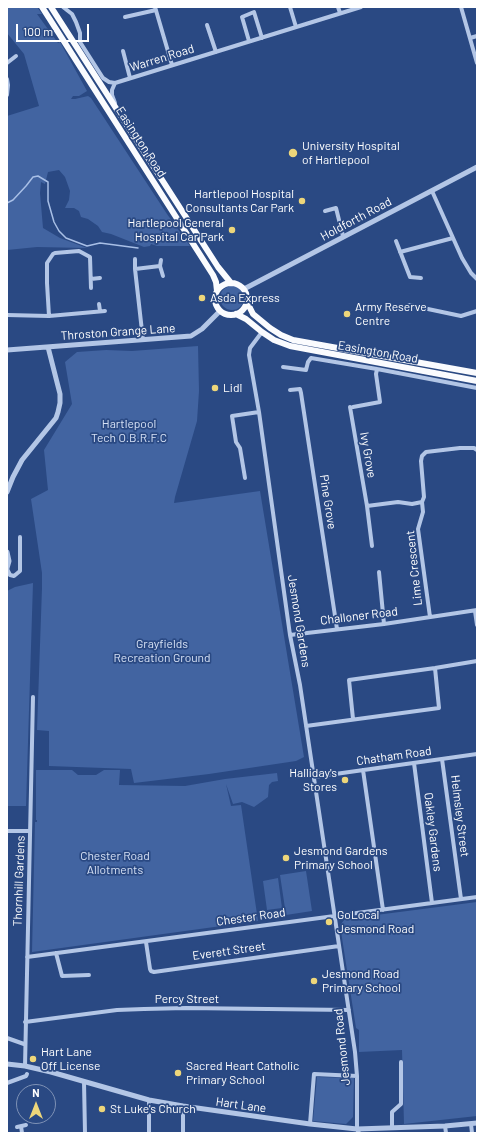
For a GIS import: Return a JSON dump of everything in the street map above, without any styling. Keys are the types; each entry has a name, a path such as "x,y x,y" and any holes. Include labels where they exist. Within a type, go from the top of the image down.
{"highway":[{"name":"Easington Road","path":"42,7 213,275 216,282 217,291 215,299 220,311 226,314 236,314 246,319 274,340 300,349 477,380"},
{"name":"Easington Road","path":"51,7 218,267 231,283 236,283 244,289 247,302 253,314 281,335 294,340 477,373"},
{"path":"217,291 221,286 231,283"},
{"path":"236,314 245,308 247,302"},
{"path":"364,361 366,352"}],"street":[{"path":"63,7 72,14 80,33 80,42 103,78 109,82 115,83 112,90 112,95 118,112"},
{"path":"290,7 296,27"},
{"path":"338,7 340,14"},
{"name":"Warren Road","path":"115,83 361,7"},
{"path":"461,7 477,64"},
{"path":"125,17 155,9 172,65"},
{"path":"249,41 242,17 254,12 262,38"},
{"path":"207,25 216,52"},
{"path":"470,38 477,36"},
{"path":"123,51 130,78"},
{"path":"7,63 16,56"},
{"path":"7,79 7,95"},
{"name":"Holdforth Road","path":"244,289 477,167"},
{"path":"432,191 462,258 471,273 477,279"},
{"path":"325,211 336,208 344,236"},
{"path":"400,252 452,238"},
{"path":"396,241 410,276 421,278"},
{"path":"49,316 47,262 55,253 79,251 90,257 91,288"},
{"path":"135,259 143,340"},
{"path":"161,260 160,266 163,276"},
{"path":"135,269 160,266"},
{"path":"91,279 100,278"},
{"path":"7,315 49,316 102,311 99,304"},
{"path":"409,305 461,316 477,311"},
{"name":"Throston Grange Lane","path":"7,350 191,336 202,329 220,311"},
{"name":"Jesmond Gardens","path":"262,332 250,348 249,355 290,635 300,685 334,916"},
{"path":"283,367 306,370 308,362 311,358 316,359 314,356 316,343"},
{"path":"7,492 22,460 56,418 58,412 60,394 48,347"},
{"name":"Easington Road","path":"316,359 477,388"},
{"name":"Ivy Grove","path":"372,546 351,407 382,402 376,374 377,369"},
{"name":"Pine Grove","path":"290,390 300,389 302,393 337,629"},
{"path":"244,478 240,448 236,442 232,416 258,412"},
{"name":"Lime Crescent","path":"430,617 418,529 423,512 422,502 424,497 421,461 422,456 426,452 460,448 474,448 477,450"},
{"path":"367,506 398,502 412,504 422,502"},
{"path":"7,552 7,568 10,575 14,576 20,571 20,537"},
{"path":"379,572 384,624"},
{"path":"476,611 477,625"},
{"name":"Challoner Road","path":"290,635 476,611"},
{"path":"353,719 349,680 477,661"},
{"path":"306,726 439,708 435,668"},
{"name":"Thornhill Gardens","path":"25,1066 24,1044 33,697"},
{"name":"Chatham Road","path":"314,777 477,754"},
{"name":"Helmsley Street","path":"442,759 461,899"},
{"name":"Oakley Gardens","path":"414,763 432,903"},
{"path":"363,770 383,910"},
{"path":"7,831 30,831"},
{"name":"Chester Road","path":"27,957 477,897"},
{"name":"Jesmond Road","path":"334,916 355,1052 358,1131"},
{"name":"Everett Street","path":"146,942 150,969 154,972 339,946"},
{"path":"56,953 62,976 88,975"},
{"name":"Percy Street","path":"25,1022 117,1010 186,1008 349,1010"},
{"path":"7,1038 24,1044"},
{"path":"392,1128 392,1112 401,1104 401,1062"},
{"name":"Hart Lane","path":"7,1064 25,1066 51,1072 149,1100 358,1131 474,1124"},
{"path":"7,1083 26,1076 27,1074"},
{"path":"310,1124 314,1074 357,1076"},
{"path":"84,1082 85,1133"},
{"path":"149,1100 149,1133"},
{"path":"183,1106 183,1133"},
{"path":"472,1133 474,1124"},
{"path":"21,1126 22,1133"},
{"path":"445,1126 446,1133"}],"green space":[{"path":"7,7 37,7 42,14 37,14 58,43 60,42 87,91 79,96 73,96 71,99 88,96 91,98 167,214 190,246 157,246 151,244 150,246 144,247 102,232 98,226 88,219 81,217 79,211 74,208 65,208 69,200 70,191 65,177 59,170 48,172 45,184 41,182 40,193 43,228 60,238 87,248 37,247 7,250 7,116 39,106 24,54 7,33"},
{"path":"232,286 237,287 243,293 243,303 237,309 232,310 227,309 221,303 220,298 221,293 227,287"},
{"name":"Grayfields Recreation Ground","path":"198,346 199,391 197,421 174,503 260,491 304,757 296,761 134,783 131,769 49,766 49,731 37,730 42,573 31,499 48,490 44,450 72,404 65,362 77,352 106,350 132,351"},
{"path":"33,583 26,806 7,806 7,591 15,587"},
{"name":"Chester Road Allotments","path":"36,770 72,770 78,775 96,775 104,770 120,770 119,785 185,786 225,779 277,773 278,781 272,782 269,785 268,797 254,807 242,802 233,804 226,784 231,806 241,805 258,921 32,952 35,822 37,822"},
{"path":"306,871 312,911 286,915 280,875"},
{"path":"278,878 282,908 267,910 263,881"},
{"path":"477,902 477,1116 404,1124 402,1050 359,1052 359,1030 356,1028 340,925 345,919"},
{"path":"317,1077 354,1078 353,1117 346,1124 313,1121"}],"waterway":[{"path":"7,203 13,200 33,177 38,176 48,182 48,201 54,222 59,231 66,238 87,246 100,243 138,248"}],"place":[{"name":"University Hospital of Hartlepool","path":"293,153"},
{"name":"Hartlepool Hospital Consultants Car Park","path":"302,201"},
{"name":"Hartlepool General Hospital Car Park","path":"232,230"},
{"name":"Asda Express","path":"202,298"},
{"name":"Army Reserve Centre","path":"347,314"},
{"name":"Lidl","path":"215,388"},
{"name":"Halliday's Stores","path":"345,780"},
{"name":"Jesmond Gardens Primary School","path":"286,858"},
{"name":"GoLocal Jesmond Road","path":"329,922"},
{"name":"Jesmond Road Primary School","path":"314,981"},
{"name":"Hart Lane Off License","path":"33,1059"},
{"name":"Sacred Heart Catholic Primary School","path":"178,1073"},
{"name":"St Luke's Church","path":"102,1109"}],"park label":[{"name":"Hartlepool Tech O.B.R.F.C","path":"129,431"}]}
